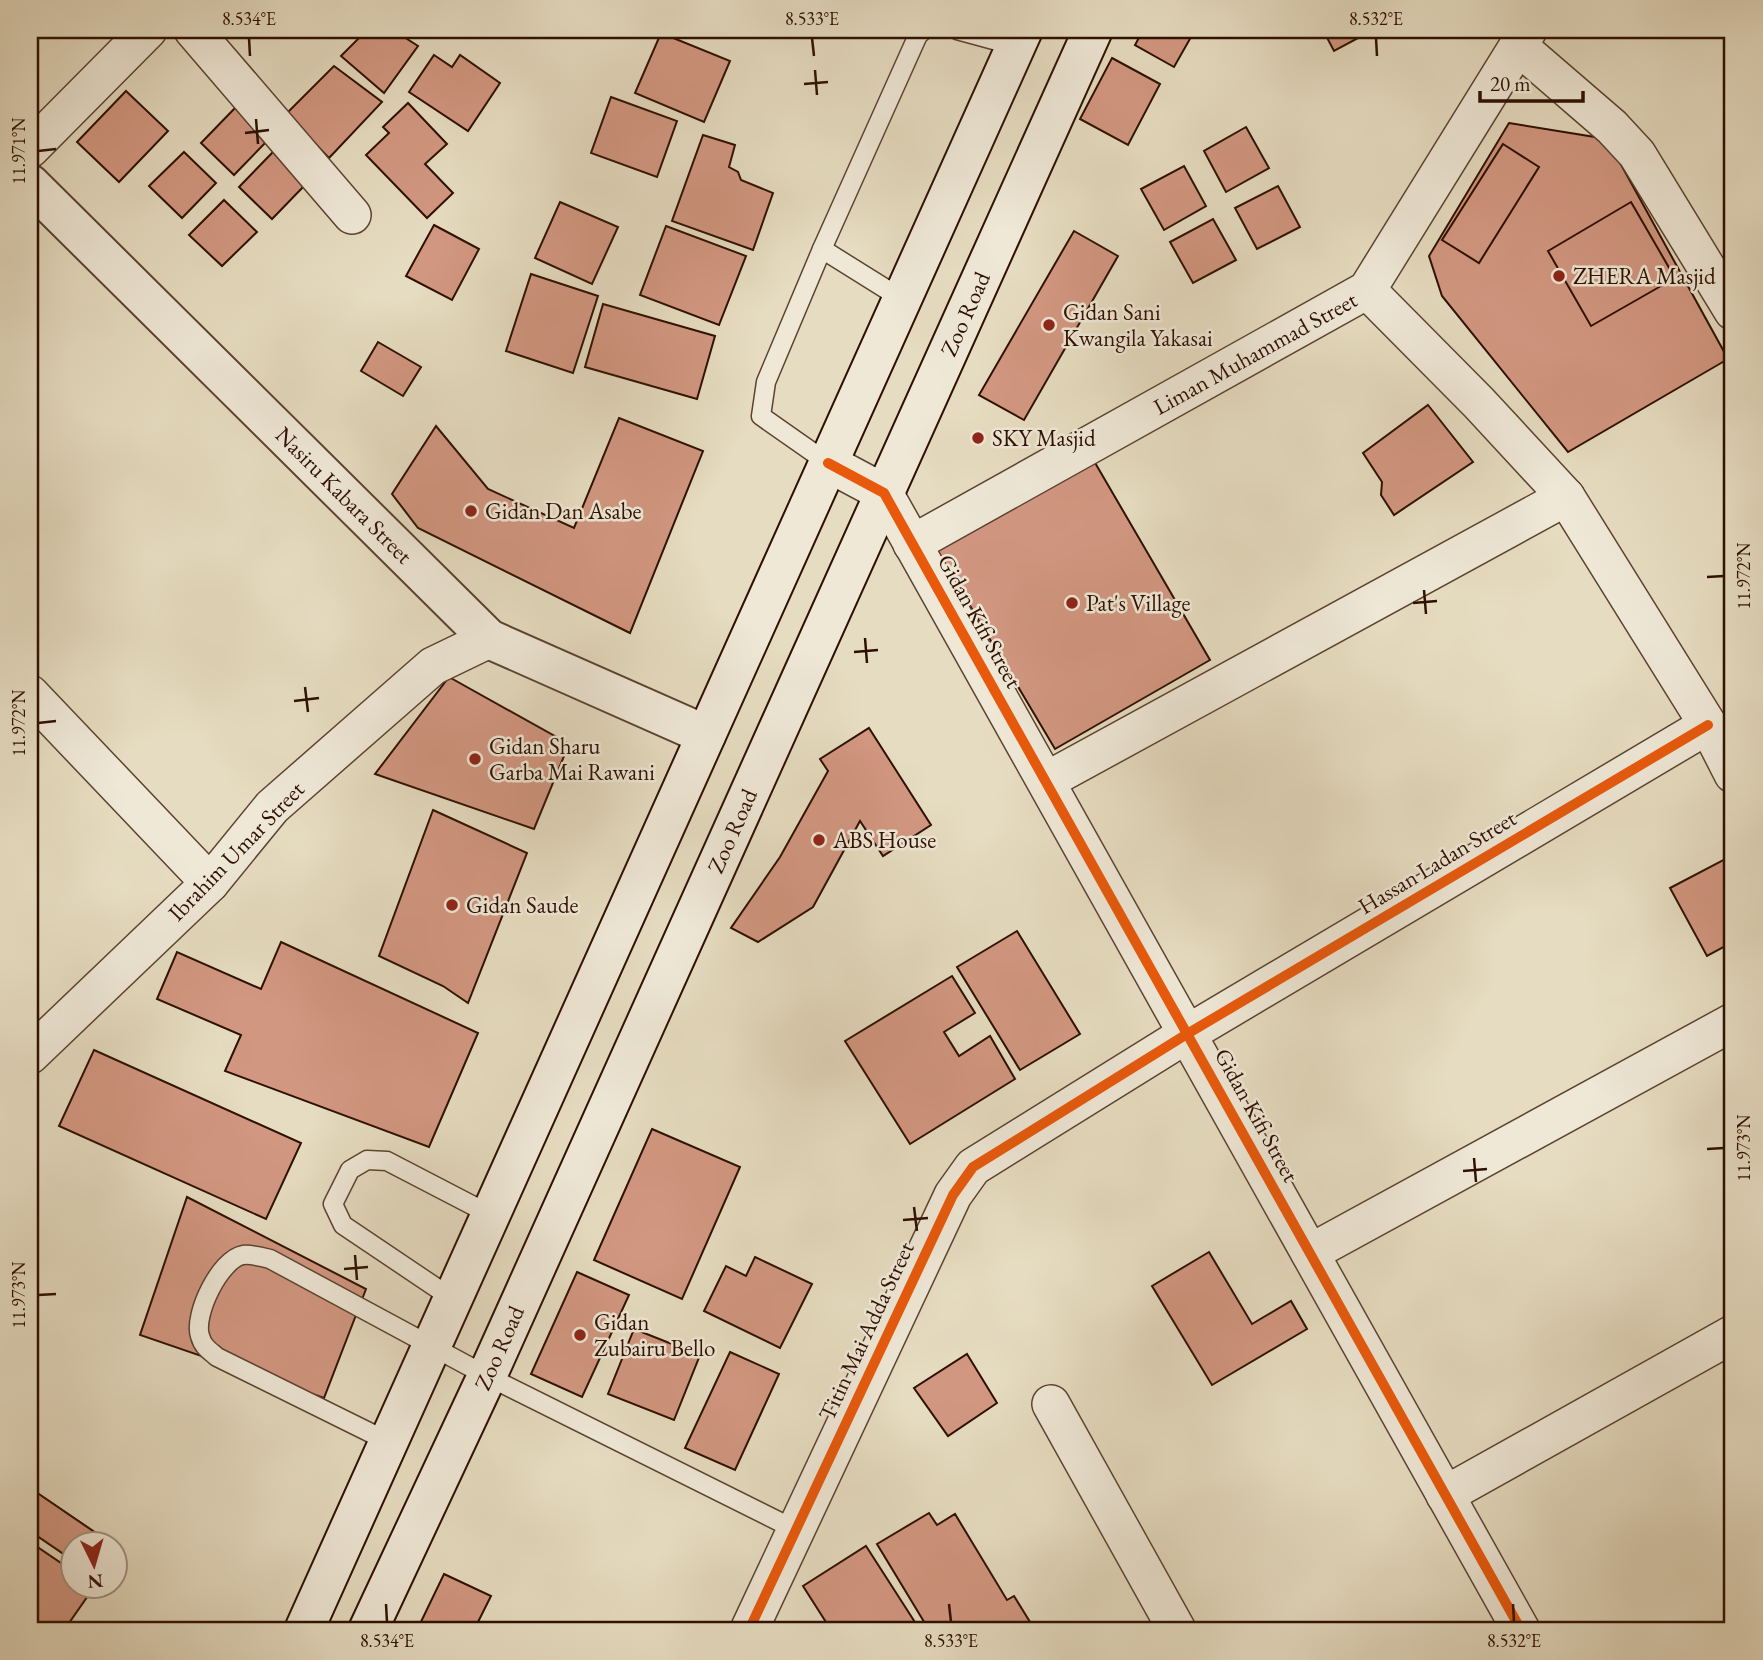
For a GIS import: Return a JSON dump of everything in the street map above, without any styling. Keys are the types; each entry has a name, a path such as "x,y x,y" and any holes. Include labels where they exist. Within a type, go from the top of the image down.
{"main road":[{"name":"Zoo Road","path":"368,1630 487,1376 1093,30"},
{"path":"304,1630 1019,38"},
{"name":"Nasiru Kabara Street","path":"30,184 489,639 706,735"}],"street":[{"path":"30,149 148,30"},
{"path":"193,30 352,215"},
{"path":"1523,38 1637,154 1733,311"},
{"name":"Liman Muhammad Street","path":"912,544 1367,290 1523,38"},
{"path":"1367,290 1479,403 1566,497 1707,725 1733,774"},
{"path":"828,463 884,493"},
{"name":"Gidan Kifi Street","path":"884,493 1521,1630"},
{"path":"1046,781 1566,497"},
{"name":"Ibrahim Umar Street","path":"30,1055 210,883 272,807 433,666 489,639"},
{"path":"30,694 210,883"},
{"name":"Hassan Ladan Street","path":"1187,1034 1707,725"},
{"path":"1310,1253 1733,1022"},
{"name":"Titin Mai Adda Street","path":"749,1630 953,1195 974,1167 1187,1034"},
{"path":"1445,1495 1733,1334"},
{"path":"1051,1404 1177,1630"}],"lane":[{"path":"828,463 761,416 766,382 918,35 924,30"},
{"path":"957,30 1019,38"},
{"path":"822,249 902,299"},
{"path":"453,1299 343,1225 333,1204 350,1170 367,1160 387,1161 491,1215"},
{"path":"389,1442 217,1357 204,1347 198,1334 200,1315 219,1272 233,1259 245,1255 270,1259 487,1376 796,1530"}],"building":[{"path":"367,30 393,30 418,46 384,93 341,56"},
{"path":"1143,30 1195,30 1174,67 1135,45"},
{"path":"1323,30 1373,30 1334,51"},
{"path":"661,33 730,61 704,122 635,93"},
{"path":"434,55 452,67 460,55 500,83 468,131 409,92"},
{"path":"1112,58 1160,84 1128,145 1080,119"},
{"path":"334,66 382,102 329,158 286,114"},
{"path":"126,91 168,131 119,182 77,142"},
{"path":"611,97 677,121 657,177 591,153"},
{"path":"408,103 447,144 425,164 453,193 427,218 366,155 389,133 383,127"},
{"path":"235,108 268,140 234,175 201,143"},
{"name":"ZHERA Masjid","path":"1509,123 1607,139 1728,359 1568,452 1442,296 1429,256"},
{"path":"1246,127 1269,168 1226,192 1204,151"},
{"path":"703,135 735,145 729,167 738,172 741,180 773,193 753,250 672,221"},
{"path":"1503,144 1539,167 1479,263 1442,240"},
{"path":"184,152 216,183 182,218 149,186"},
{"path":"273,152 306,184 272,219 239,187"},
{"path":"1184,166 1206,206 1164,230 1141,189"},
{"path":"1278,186 1300,227 1257,249 1235,208"},
{"path":"224,200 257,232 222,266 189,235"},
{"path":"560,202 618,227 592,284 535,258"},
{"path":"1631,202 1675,278 1591,326 1548,251"},
{"path":"1213,219 1236,260 1193,283 1170,242"},
{"path":"434,225 479,249 452,300 406,276"},
{"path":"666,226 746,256 719,325 640,295"},
{"name":"Gidan Sani Kwangila Yakasai","path":"1074,231 1118,256 1024,420 979,395"},
{"path":"531,274 598,296 573,373 506,351"},
{"path":"603,304 715,336 697,399 585,367"},
{"path":"378,342 421,367 403,396 361,371"},
{"path":"1428,405 1473,462 1394,515 1381,495 1382,482 1363,453"},
{"name":"Gidan Dan Asabe","path":"619,418 703,451 630,633 418,528 392,494 436,426 488,489 574,528"},
{"name":"Pat's Village","path":"1094,461 1210,660 1055,749 934,545"},
{"name":"Gidan Sharu Garba Mai Rawani","path":"449,677 569,744 534,829 375,774"},
{"name":"ABS House","path":"869,728 931,825 883,856 860,821 813,907 758,942 731,928 780,857 828,771 820,759"},
{"name":"Gidan Saude","path":"433,810 527,853 468,1003 443,986 379,956"},
{"path":"1729,857 1733,865 1733,942 1707,956 1670,888"},
{"path":"1017,931 1080,1034 1020,1070 957,967"},
{"path":"281,942 478,1033 429,1147 225,1071 241,1035 157,999 177,952 261,989"},
{"path":"952,976 975,1013 944,1032 959,1056 990,1036 1015,1079 910,1144 845,1041"},
{"path":"94,1050 301,1143 266,1219 59,1126"},
{"path":"652,1129 740,1167 682,1299 594,1260"},
{"path":"187,1197 366,1289 324,1398 140,1335"},
{"path":"1209,1252 1252,1324 1291,1301 1307,1329 1212,1385 1152,1286"},
{"path":"755,1257 812,1284 780,1348 704,1311 726,1266 746,1276"},
{"name":"Gidan Zubairu Bello","path":"577,1272 629,1295 582,1397 531,1374"},
{"path":"634,1329 700,1355 674,1420 608,1394"},
{"path":"730,1352 779,1374 735,1470 685,1448"},
{"path":"967,1354 997,1403 948,1436 914,1388"},
{"path":"30,1488 92,1530 60,1530 60,1551 30,1531"},
{"path":"30,1488 92,1530 60,1530 60,1551 30,1531"},
{"path":"929,1513 937,1525 955,1514 1007,1600 1014,1596 1030,1622 1023,1626 1026,1630 929,1630 877,1544"},
{"path":"30,1542 60,1562 60,1600 85,1600 64,1630 36,1630 30,1625"},
{"path":"30,1542 60,1562 60,1600 85,1600 64,1630 36,1630 30,1625"},
{"path":"866,1546 920,1630 831,1630 803,1586"},
{"path":"444,1574 491,1596 475,1628 479,1630 417,1630"}],"cycle path":[{"path":"828,463 884,493 1521,1630"},
{"path":"749,1630 953,1195 973,1167 1187,1034 1708,725"}],"place":[{"name":"ZHERA Masjid","path":"1559,276"},
{"name":"Gidan Sani Kwangila Yakasai","path":"1049,325"},
{"name":"SKY Masjid","path":"978,438"},
{"name":"Gidan Dan Asabe","path":"471,511"},
{"name":"Pat's Village","path":"1072,603"},
{"name":"Gidan Sharu Garba Mai Rawani","path":"475,759"},
{"name":"ABS House","path":"819,840"},
{"name":"Gidan Saude","path":"452,905"},
{"name":"Gidan Zubairu Bello","path":"580,1335"}]}
